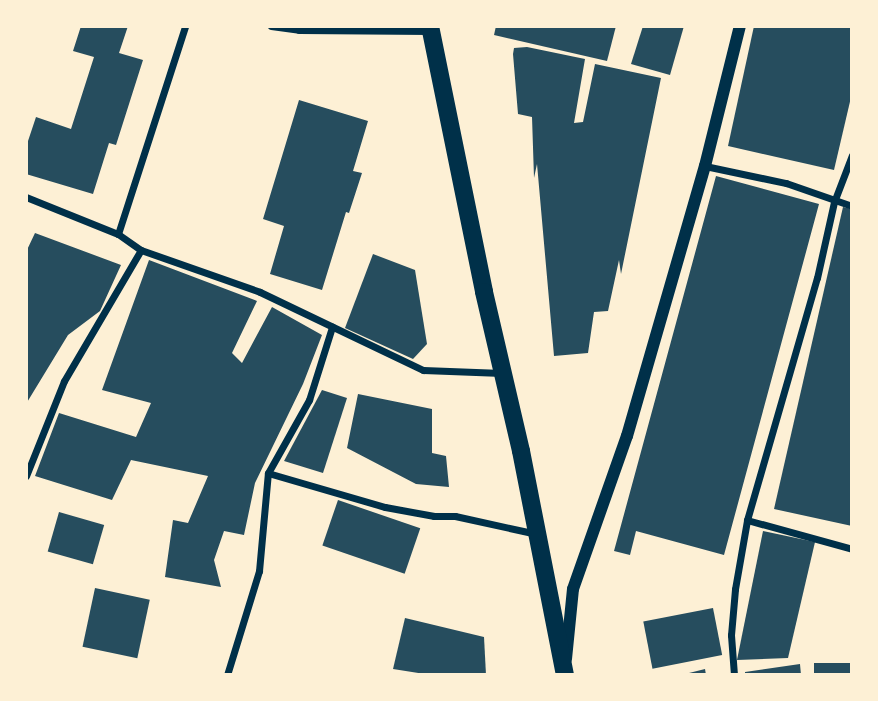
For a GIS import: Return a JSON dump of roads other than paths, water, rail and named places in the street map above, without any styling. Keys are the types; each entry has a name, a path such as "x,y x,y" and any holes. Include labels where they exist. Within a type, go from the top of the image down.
{"main road":[{"path":"431,29 565,675"}],"street":[{"path":"118,234 186,26"},
{"path":"271,26 299,30 431,29"},
{"path":"565,675 573,589 627,436 705,166 740,26"},
{"path":"734,675 731,635 735,589 747,520 817,278 834,202 852,155"},
{"path":"705,166 786,183 834,202 852,206"},
{"path":"26,197 118,234 141,250 260,292 423,370 503,373"},
{"path":"26,475 64,381 141,250"},
{"path":"227,675 259,570 268,473 309,400 332,327"},
{"path":"268,473 385,507 434,516 455,516 537,534"},
{"path":"747,520 852,549"}]}
